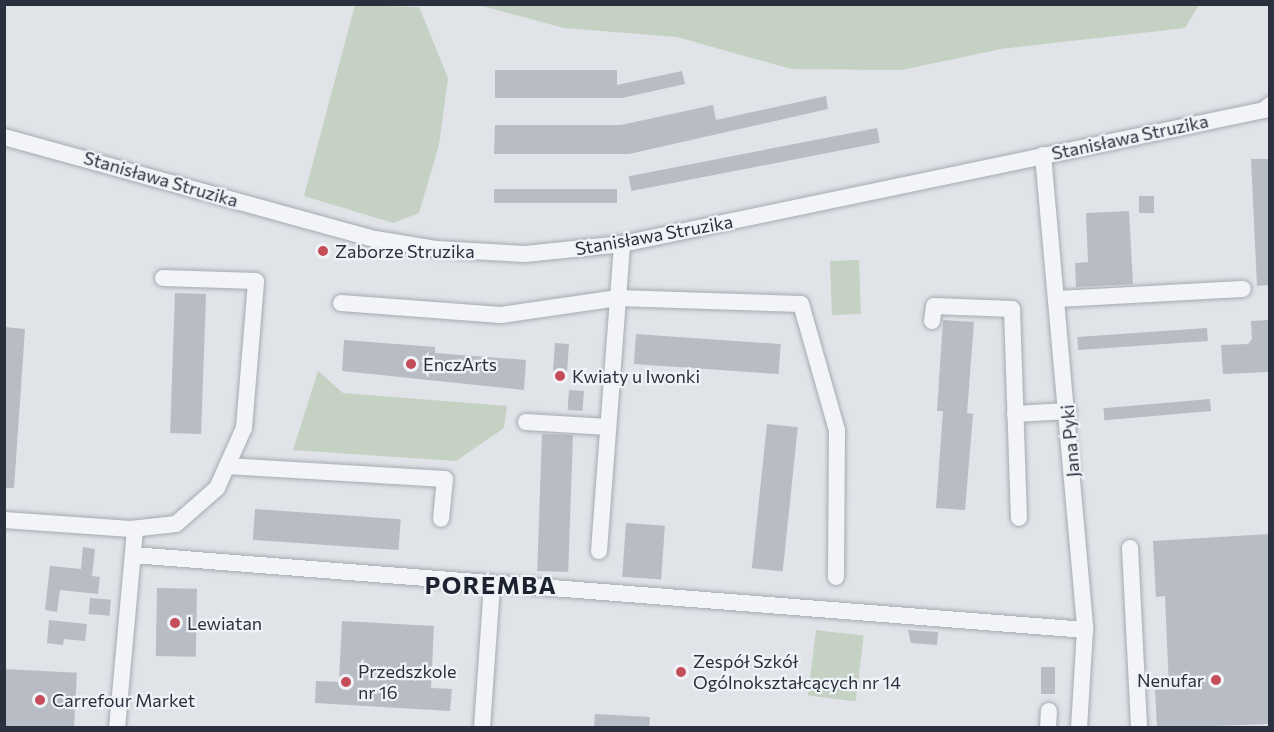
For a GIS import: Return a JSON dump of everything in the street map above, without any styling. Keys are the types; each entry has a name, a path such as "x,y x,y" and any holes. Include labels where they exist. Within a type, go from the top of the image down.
{"street":[{"name":"Stanisława Struzika","path":"4,136 403,245 525,254 622,244 1264,110 1269,105"},
{"name":"Jana Pyki","path":"1043,155 1068,411 1085,630 1079,728"},
{"path":"599,551 622,244"},
{"path":"4,520 135,529 176,524 217,488 244,428 256,281 162,278"},
{"path":"1057,299 1243,289"},
{"path":"341,303 501,315 618,298 801,304 837,430 836,577"},
{"path":"932,321 934,306 1012,309 1019,518"},
{"path":"1015,414 1068,411"},
{"path":"526,422 608,427"},
{"path":"227,466 445,479 441,519"},
{"path":"117,728 135,529"},
{"path":"1130,548 1139,728"},
{"path":"133,555 1085,630"},
{"path":"482,728 492,585"}],"green space":[{"path":"355,5 419,7 448,78 439,145 419,213 393,223 304,196"},
{"path":"478,5 1199,5 1185,28 1001,49 902,70 791,69 677,37 564,28"},
{"path":"859,260 861,314 832,315 830,261"},
{"path":"318,371 343,393 507,406 504,428 456,461 293,450"},
{"path":"816,630 864,636 856,701 808,696"}],"building":[{"path":"495,70 617,70 617,85 682,71 685,84 622,98 495,98"},
{"path":"826,96 828,109 629,154 494,154 495,125 621,125 713,105 716,120"},
{"path":"877,128 880,143 632,191 629,176"},
{"path":"1251,159 1269,159 1269,285 1257,286"},
{"path":"494,189 617,189 617,203 494,203"},
{"path":"1139,196 1154,196 1154,213 1139,213"},
{"path":"1129,211 1133,284 1076,287 1075,263 1088,262 1086,213"},
{"path":"175,293 206,294 201,434 170,433"},
{"path":"943,320 974,322 967,413 973,414 965,510 936,508 943,411 937,411"},
{"path":"1269,320 1269,372 1223,374 1221,345 1248,344 1252,339 1251,321"},
{"path":"4,327 25,329 14,488 4,488"},
{"path":"1207,328 1208,341 1078,350 1077,337"},
{"path":"636,334 781,344 779,374 634,364"},
{"path":"344,340 435,347 435,353 526,360 524,390 342,371"},
{"path":"555,343 569,344 566,380 552,379"},
{"path":"569,390 584,391 583,411 568,410"},
{"path":"1210,399 1211,411 1104,420 1103,408"},
{"path":"767,424 798,427 783,571 752,568"},
{"path":"542,434 573,435 568,572 537,571"},
{"path":"255,509 401,519 398,550 253,540"},
{"path":"626,523 665,526 661,580 622,577"},
{"path":"1269,534 1269,724 1157,728 1155,690 1169,689 1165,596 1156,597 1153,541"},
{"path":"83,547 95,549 92,576 100,577 98,594 60,590 57,612 45,610 50,566 81,569"},
{"name":"Lewiatan","path":"157,588 197,589 196,657 156,656"},
{"path":"90,598 111,600 110,616 89,614"},
{"path":"49,620 87,624 85,641 64,639 63,645 47,643"},
{"path":"342,621 434,626 431,688 452,689 450,711 315,703 316,681 339,682"},
{"path":"908,630 938,632 937,645 911,643"},
{"path":"1041,667 1055,667 1055,694 1041,694"},
{"name":"Carrefour Market","path":"4,669 77,673 74,728 4,728"},
{"path":"595,714 650,717 649,728 594,728"}],"place":[{"name":"Zaborze Struzika","path":"323,251"},
{"name":"EnczArts","path":"411,364"},
{"name":"Kwiaty u Iwonki","path":"560,376"},
{"name":"Lewiatan","path":"175,623"},
{"name":"Zespół Szkół Ogólnokształcących nr 14","path":"681,672"},
{"name":"Nenufar","path":"1216,680"},
{"name":"Przedszkole nr 16","path":"346,682"},
{"name":"Carrefour Market","path":"40,700"}],"district":[{"name":"POREMBA","path":"491,585"}]}
